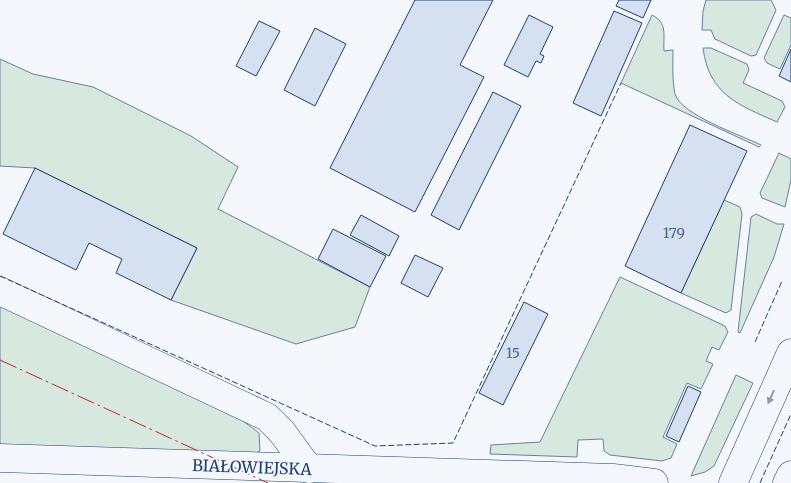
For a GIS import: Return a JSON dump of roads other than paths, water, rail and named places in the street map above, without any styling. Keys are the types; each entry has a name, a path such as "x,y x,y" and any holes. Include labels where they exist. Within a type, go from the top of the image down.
{"street":[{"path":"0,291 267,417 282,432 309,469"},
{"path":"733,483 791,352"},
{"name":"BIAŁOWIEJSKA","path":"0,458 613,478 654,483"},
{"path":"787,483 791,475"}]}
